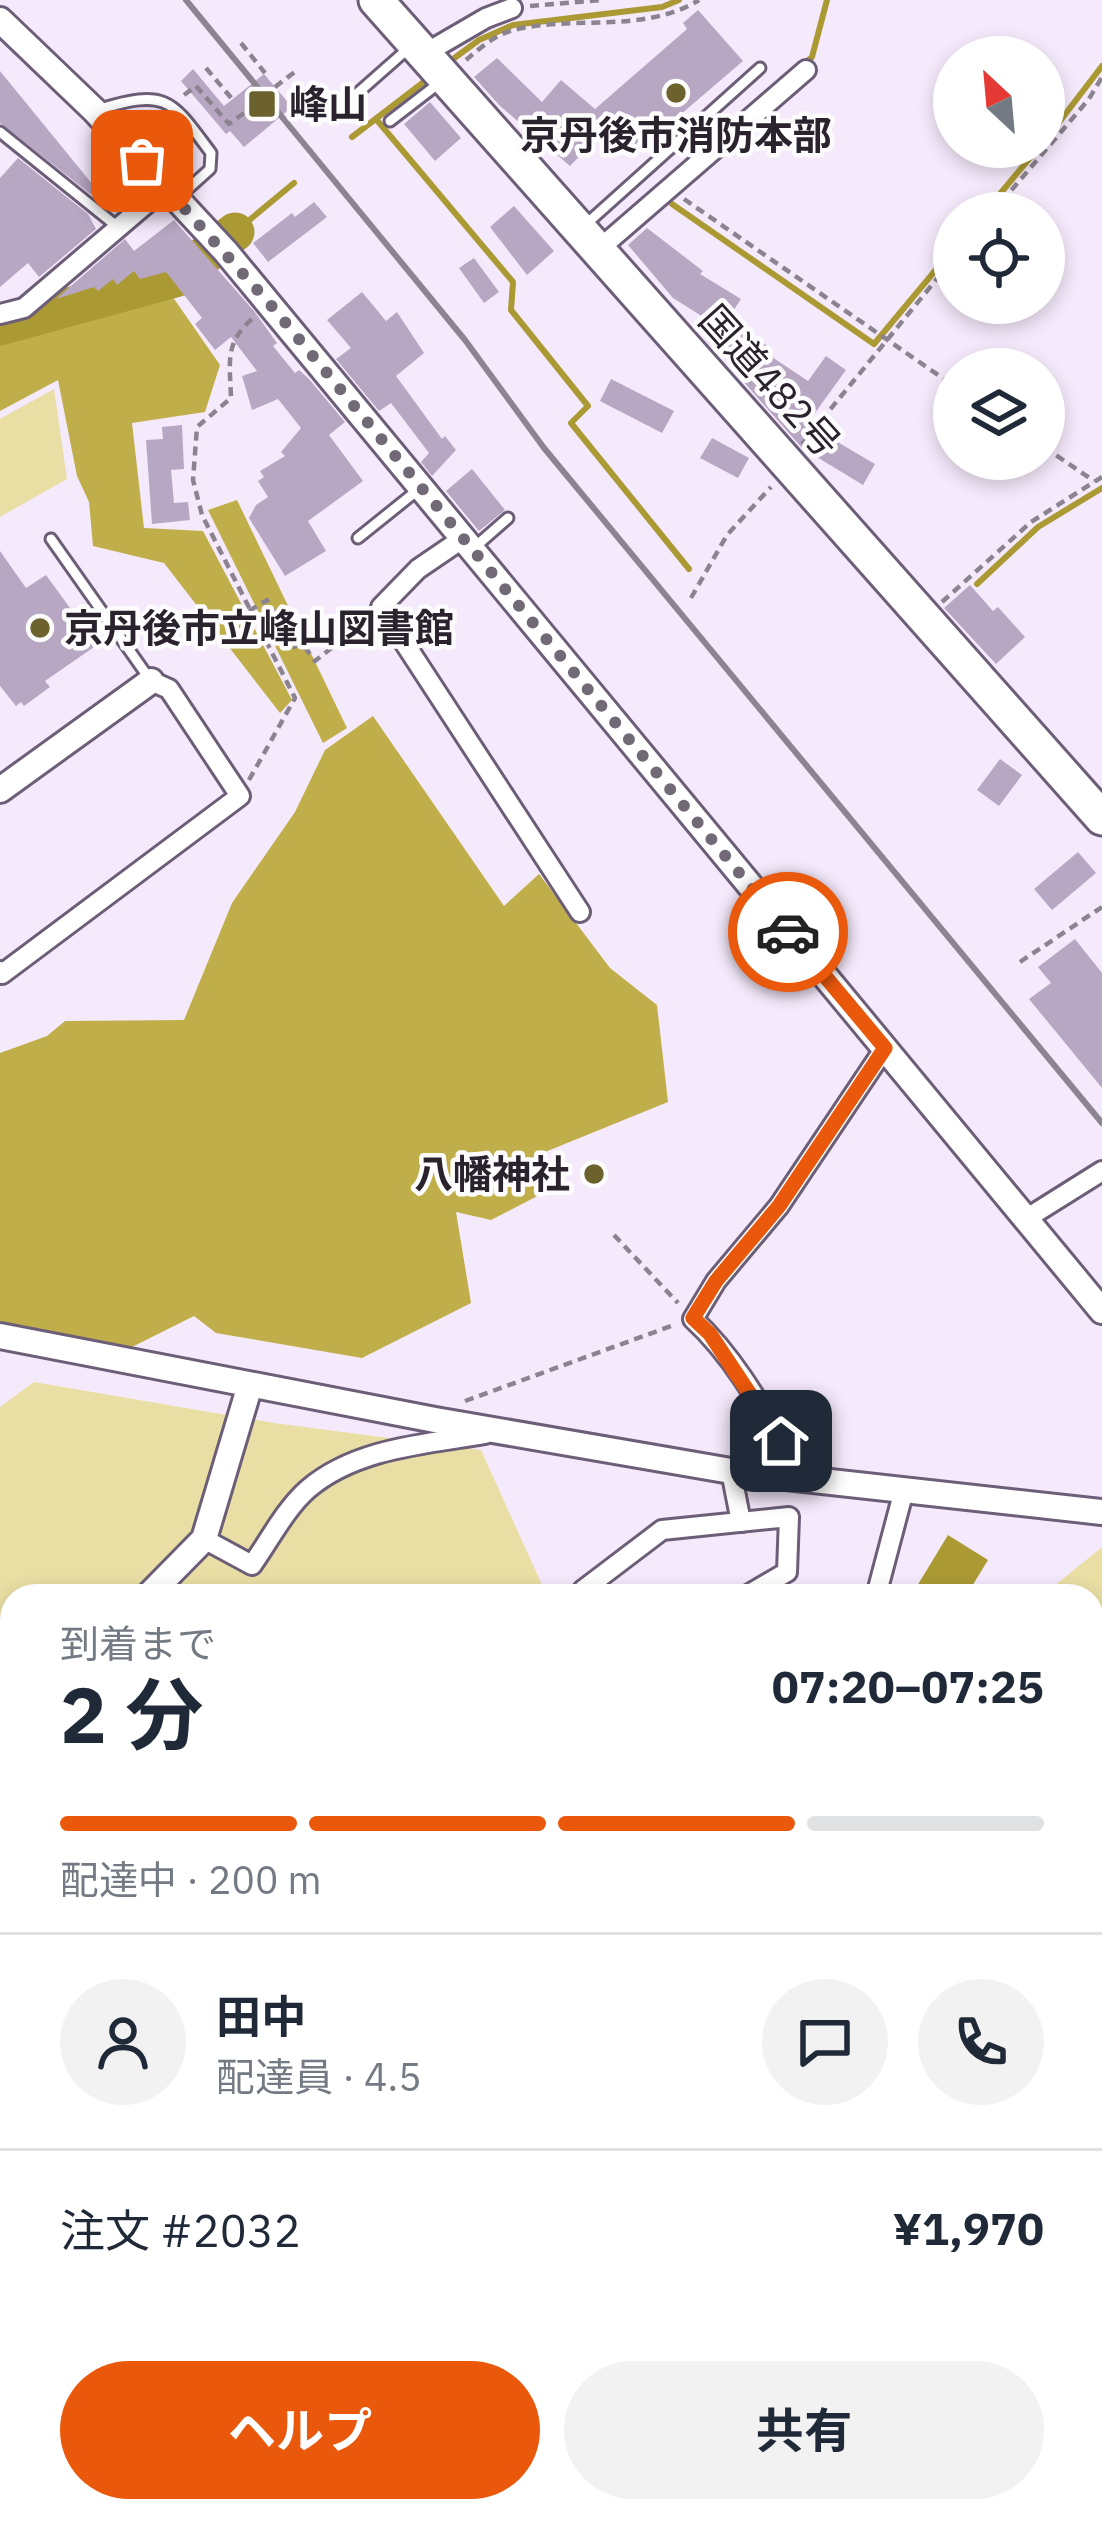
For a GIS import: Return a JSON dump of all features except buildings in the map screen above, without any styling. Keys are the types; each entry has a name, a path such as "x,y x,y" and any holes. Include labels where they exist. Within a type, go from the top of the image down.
{"highway":[{"name":"国道482号","path":"376,0 1102,818"}],"street":[{"path":"428,59 486,18 512,8"},
{"path":"0,20 95,110 270,304 1102,1311"},
{"path":"589,240 669,189 806,70"},
{"path":"0,314 24,308 119,228 172,192"},
{"path":"467,545 418,569 381,607 580,912"},
{"path":"0,790 151,681 170,689 240,796 2,974 0,971"},
{"path":"804,1480 757,1402 710,1334 693,1318 716,1281 779,1206 885,1048"},
{"path":"1024,1220 1102,1171"},
{"path":"0,1336 435,1420 731,1471 1102,1512"},
{"path":"160,1584 205,1539 250,1385"},
{"path":"205,1539 252,1565 304,1491 333,1472 398,1449 500,1432"},
{"path":"731,1471 741,1522"},
{"path":"880,1584 904,1490"},
{"path":"591,1584 662,1530 789,1517 787,1572 766,1584"}],"lane":[{"path":"343,106 428,59"},
{"path":"390,122 428,59"},
{"path":"589,240 760,68"},
{"path":"95,110 154,98 176,107 211,153 210,169 172,192"},
{"path":"0,132 119,228"},
{"path":"358,538 419,489"},
{"path":"467,545 508,518"},
{"path":"51,539 151,681"}],"path":[{"path":"512,8 602,0"},
{"path":"428,59 484,45 512,30 664,16 699,0"},
{"path":"241,43 265,73"},
{"path":"206,68 232,100"},
{"path":"275,87 296,71"},
{"path":"1010,192 1089,99 1102,77"},
{"path":"184,95 196,86 230,124 244,113"},
{"path":"669,189 933,371"},
{"path":"691,598 727,535 933,282"},
{"path":"240,796 295,698 202,515 193,480 194,462 197,427 231,398 230,355 235,333 270,304"},
{"path":"1065,461 1095,482"},
{"path":"924,618 1031,522 1102,477"},
{"path":"248,611 267,601 294,646 301,642 315,661 381,607"},
{"path":"1020,962 1102,907"},
{"path":"435,1420 472,1396 693,1318 614,1235"}],"shaded area":[{"path":"170,293 220,365 205,412 132,423 144,528 203,531 292,700 280,713 164,563 93,546 89,502 77,476 58,380 0,411 0,342"},
{"path":"54,389 67,479 0,517 0,419"},
{"path":"237,500 347,728 323,743 208,510"},
{"path":"373,716 504,906 539,874 610,968 657,1005 668,1102 545,1152 553,1188 491,1220 456,1212 471,1303 362,1358 216,1333 194,1316 130,1348 0,1321 0,1053 47,1036 65,1021 184,1020 232,903 295,812 325,750"},
{"path":"34,1382 274,1423 481,1450 542,1584 0,1584 0,1407"},
{"path":"948,1535 988,1560 973,1584 918,1584"},
{"path":"1102,1547 1102,1584 1057,1584"}],"waterway":[{"path":"449,62 479,40 513,25 662,7 679,0"},
{"path":"802,65 812,57 827,0"},
{"path":"1065,114 1102,66"},
{"path":"352,137 429,78"},
{"path":"376,119 513,282 511,310 588,406 571,423 689,569"},
{"path":"1002,192 1022,168"},
{"path":"235,232 294,183"},
{"path":"672,204 874,344 933,273"},
{"path":"0,326 175,278 235,232"},
{"path":"977,584 1038,527 1102,488"}],"railway":[{"path":"186,0 465,340 544,448 1102,1123"}],"way so far":[{"path":"142,161 270,304 788,932"}],"place":[{"name":"京丹後市消防本部","path":"676,93"},
{"name":"峰山","path":"262,104"},
{"name":"京丹後市立峰山図書館","path":"40,628"},
{"name":"八幡神社","path":"594,1174"}],"route":[{"path":"781,1441 710,1334 693,1318 716,1281 779,1206 885,1048 788,932"}]}
